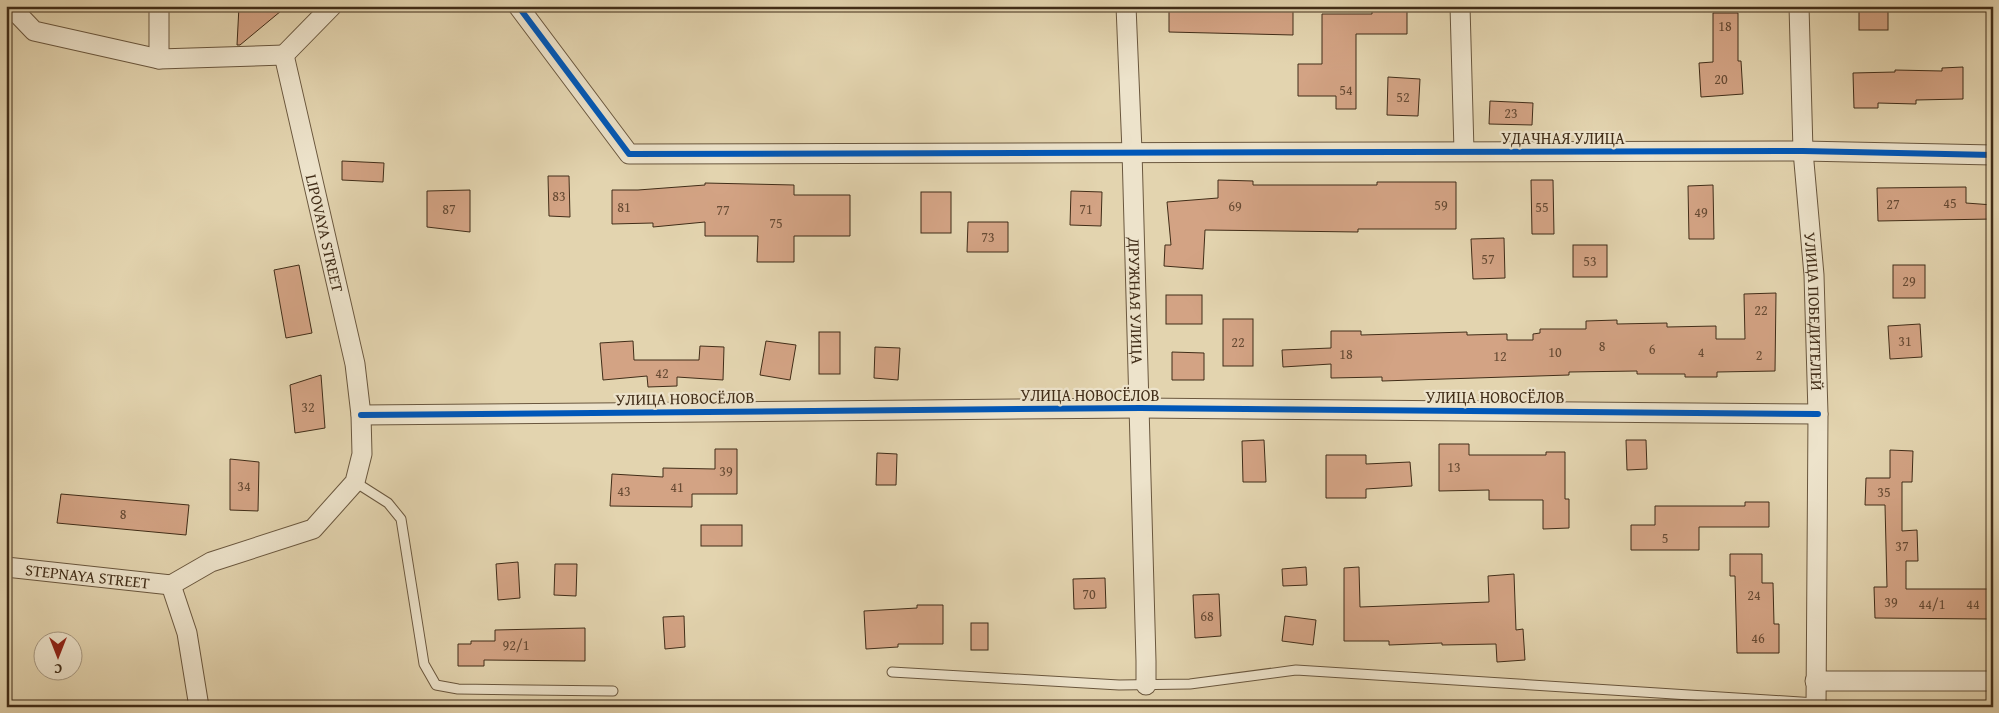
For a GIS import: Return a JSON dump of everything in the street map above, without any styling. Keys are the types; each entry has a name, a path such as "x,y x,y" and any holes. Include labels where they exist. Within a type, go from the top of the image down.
{"street":[{"path":"10,6 34,31 158,59 284,55 332,6"},
{"path":"158,59 159,6"},
{"name":"УДАЧНАЯ УЛИЦА","path":"518,6 629,154 1803,152 1993,155"},
{"name":"ДРУЖНАЯ УЛИЦА","path":"1126,6 1140,408 1146,685"},
{"path":"1460,6 1464,152"},
{"name":"УЛИЦА ПОБЕДИТЕЛЕЙ","path":"1799,6 1803,152 1814,275 1818,414 1816,705"},
{"name":"LIPOVAYA STREET","path":"171,585 211,562 313,529 355,482 362,454 361,415 355,364 284,55"},
{"name":"УЛИЦА НОВОСЁЛОВ","path":"361,415 1140,408 1818,414"},
{"name":"STEPNAYA STREET","path":"6,567 171,585"},
{"path":"171,585 187,632 199,707"},
{"path":"1815,681 1993,680"}],"lane":[{"path":"355,482 388,503 401,519 424,664 436,685 458,689 613,691"},
{"path":"892,672 1032,681 1146,685 1190,684 1296,670 1816,705"}],"building":[{"path":"239,6 287,6 240,45 237,45"},
{"path":"1169,6 1293,6 1293,35 1169,32"},
{"path":"1372,6 1407,6 1407,34 1356,34 1356,109 1336,109 1336,96 1298,96 1298,64 1322,64 1322,14 1372,14"},
{"path":"1859,6 1888,6 1888,30 1859,30"},
{"path":"1713,13 1738,13 1738,61 1741,61 1743,94 1701,97 1699,63 1713,62"},
{"path":"1963,67 1963,99 1916,100 1916,104 1878,103 1878,108 1854,108 1853,73 1895,72 1895,70 1942,71 1942,68"},
{"path":"1388,77 1420,79 1418,116 1387,115"},
{"path":"1490,101 1533,103 1532,125 1489,124"},
{"path":"342,161 384,163 383,182 342,180"},
{"path":"548,176 569,176 570,217 549,216"},
{"path":"1218,180 1253,181 1253,185 1377,185 1377,182 1456,182 1456,229 1358,229 1358,232 1205,230 1203,269 1164,266 1165,245 1171,245 1167,202 1218,198"},
{"path":"1531,180 1553,180 1554,234 1532,234"},
{"path":"705,183 794,185 794,195 850,195 850,236 794,236 794,262 757,262 758,236 705,236 705,222 653,227 653,223 612,224 612,190 705,185"},
{"path":"1713,185 1714,239 1689,239 1688,186"},
{"path":"1966,187 1966,203 1993,205 1993,219 1878,221 1877,188"},
{"path":"470,190 470,232 427,227 427,191"},
{"path":"1071,191 1102,192 1101,226 1070,225"},
{"path":"921,192 951,192 951,233 921,233"},
{"path":"968,222 1008,222 1008,252 967,252"},
{"path":"1504,238 1505,278 1473,279 1471,239"},
{"path":"1573,245 1607,245 1607,277 1573,277"},
{"path":"299,265 312,333 286,338 274,270"},
{"path":"1893,265 1925,265 1925,298 1893,298"},
{"path":"1776,293 1775,371 1717,372 1717,377 1685,377 1685,374 1637,374 1637,371 1569,372 1569,375 1382,381 1382,377 1331,378 1331,364 1283,367 1282,350 1331,348 1331,331 1361,331 1361,335 1467,332 1467,335 1507,334 1507,340 1533,340 1533,334 1540,333 1540,329 1586,329 1586,321 1617,320 1617,324 1667,323 1667,327 1716,326 1716,339 1745,339 1744,294"},
{"path":"1166,295 1202,295 1202,324 1166,324"},
{"path":"1223,319 1253,319 1253,366 1223,366"},
{"path":"1920,324 1922,357 1890,359 1888,326"},
{"path":"819,332 840,332 840,374 819,374"},
{"path":"633,341 634,360 699,360 700,346 724,347 723,380 677,377 677,386 648,387 647,376 603,380 600,343"},
{"path":"766,341 796,345 790,380 760,375"},
{"path":"875,347 900,348 898,380 874,378"},
{"path":"1172,352 1204,353 1204,380 1172,380"},
{"path":"321,375 325,428 295,433 290,385"},
{"path":"1264,440 1266,482 1243,482 1242,441"},
{"path":"1626,440 1646,440 1647,469 1627,470"},
{"path":"1439,444 1469,444 1469,455 1546,455 1546,452 1565,452 1565,499 1569,499 1569,528 1543,529 1543,500 1489,500 1489,490 1439,491"},
{"path":"715,449 737,449 737,494 692,494 692,507 610,506 612,474 663,477 663,468 715,469"},
{"path":"1890,450 1913,451 1912,482 1902,482 1902,531 1917,530 1918,561 1906,561 1906,589 1988,589 1989,619 1875,618 1874,587 1887,587 1885,505 1865,505 1866,478 1890,478"},
{"path":"877,453 897,454 896,485 876,485"},
{"path":"1326,455 1366,455 1366,464 1410,462 1412,486 1366,489 1366,498 1326,498"},
{"path":"230,459 259,462 258,511 230,510"},
{"path":"61,494 189,505 186,535 57,523"},
{"path":"1745,502 1769,502 1769,527 1699,527 1699,550 1631,550 1631,525 1655,525 1655,506 1745,506"},
{"path":"701,525 742,525 742,546 701,546"},
{"path":"1730,554 1762,554 1762,583 1773,583 1774,624 1779,624 1779,653 1737,653 1735,576 1730,576"},
{"path":"518,562 520,598 498,600 496,564"},
{"path":"555,564 577,564 576,596 554,595"},
{"path":"1306,567 1307,585 1283,586 1282,569"},
{"path":"1359,567 1360,607 1489,602 1488,576 1514,574 1516,630 1523,629 1525,660 1497,662 1496,644 1442,645 1442,643 1389,645 1389,641 1344,641 1344,568"},
{"path":"1105,578 1106,608 1074,609 1073,579"},
{"path":"1219,594 1221,636 1195,638 1193,595"},
{"path":"917,605 943,605 943,644 898,644 898,647 866,649 864,611 917,608"},
{"path":"684,616 685,647 665,649 663,617"},
{"path":"1285,616 1316,620 1313,645 1282,641"},
{"path":"971,623 988,623 988,650 971,650"},
{"path":"585,628 585,661 484,660 484,666 458,666 458,644 471,644 471,641 495,641 495,630"}],"cycle path":[{"path":"518,6 629,154 1803,151 1993,155"},
{"path":"361,415 1140,408 1818,414"}]}
